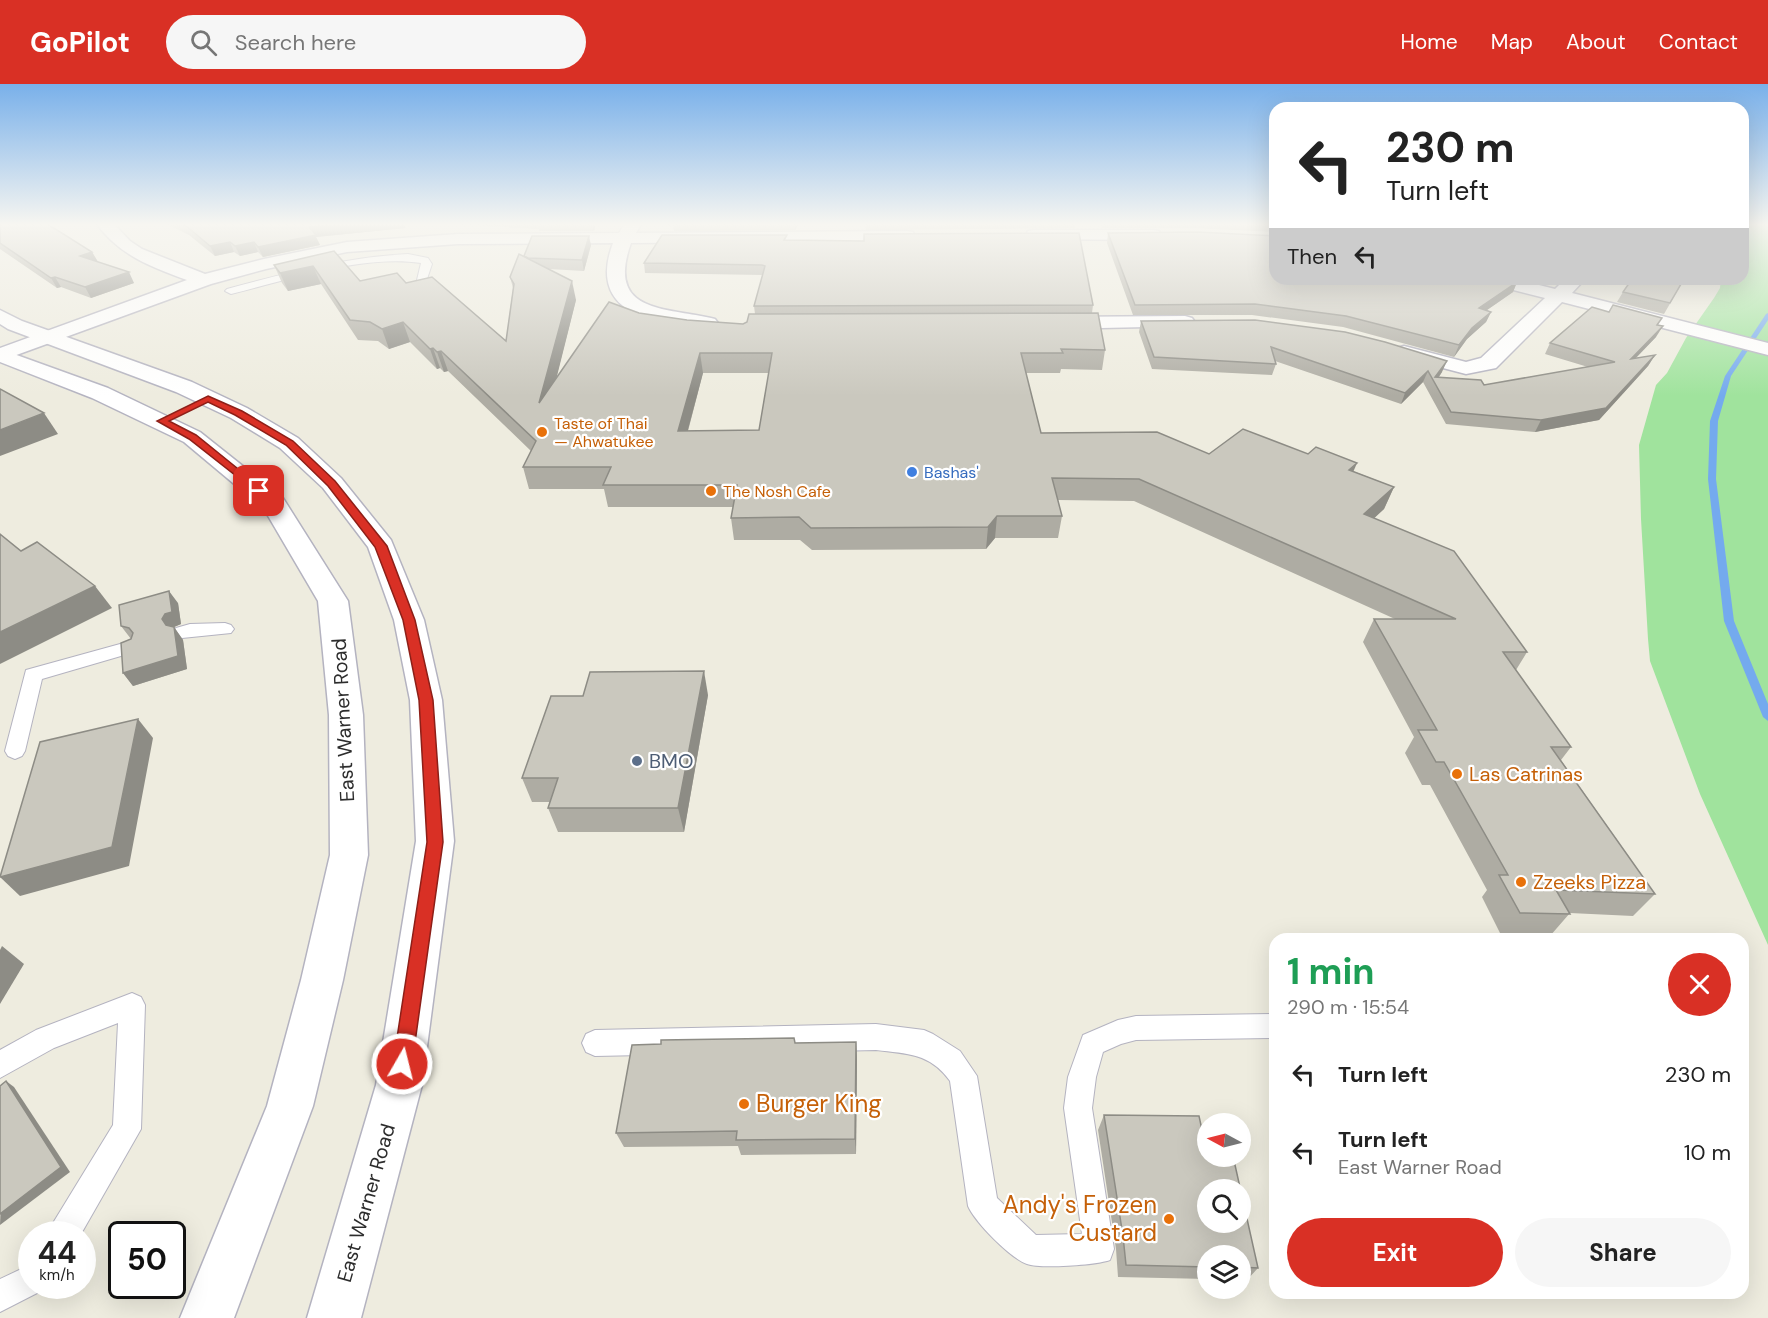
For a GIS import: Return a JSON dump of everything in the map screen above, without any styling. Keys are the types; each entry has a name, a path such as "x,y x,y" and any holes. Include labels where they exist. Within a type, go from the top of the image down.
{"street":[{"path":"0,355 202,281"},
{"path":"615,281 616,290 626,302 642,310 669,318 726,324"},
{"path":"1516,285 1768,349"},
{"path":"1388,346 1440,363 1466,368 1488,363 1570,285"},
{"name":"East Warner Road","path":"0,316 15,325 86,349 208,399 239,413 289,443 332,483 381,546 409,620 426,700 435,842 399,1085 334,1318"},
{"path":"1032,323 1210,322"},
{"name":"East Warner Road","path":"0,355 100,393 192,437 274,504 333,601 346,715 349,855 322,980 290,1106 207,1318"},
{"path":"162,421 208,399"}],"lane":[{"path":"231,291 275,281"},
{"path":"182,632 225,629"},
{"path":"15,751 33,675 130,647"},
{"path":"0,1065 45,1039 132,1005 127,1129 72,1221"},
{"path":"595,1042 876,1037 924,1043 951,1060 963,1076 983,1206 1030,1250 1099,1249 1078,1108 1082,1077 1092,1044 1118,1032 1136,1028 1269,1026"},
{"path":"0,1296 18,1286"}],"green space":[{"path":"1749,281 1768,281 1768,945 1700,794 1650,661 1648,639 1639,445 1656,385 1667,373 1686,338 1720,285 1749,285"}],"building":[{"path":"66,281 104,281 85,287"},
{"path":"323,281 404,281 406,283 436,281 506,341 514,284 512,281 571,281 539,403 609,302 639,313 687,320 743,324 747,322 749,314 1098,313 1105,350 1061,349 1063,353 1021,353 1041,433 1157,432 1209,454 1243,429 1308,454 1316,447 1357,463 1349,470 1394,487 1364,514 1454,551 1527,652 1503,652 1571,747 1551,747 1655,894 1556,890 1570,914 1520,913 1499,875 1508,875 1444,762 1436,762 1418,730 1437,730 1374,619 1456,619 1139,479 1052,478 1062,516 997,516 988,527 811,528 799,517 731,518 737,485 603,485 611,467 523,467 536,441 441,351 430,349 403,322 382,329 370,322 350,320","holes":["700,353 772,353 759,430 678,431"]},
{"path":"761,281 1088,281 1093,305 754,306"},
{"path":"1126,281 1269,281 1269,285 1513,285 1479,308 1491,312 1472,328 1459,345 1346,316 1255,304 1135,305"},
{"path":"1628,285 1680,285 1670,303 1623,292"},
{"path":"1613,305 1662,318 1657,325 1663,326 1631,359 1655,355 1606,408 1541,420 1451,412 1428,371 1405,393 1271,347 1276,364 1154,357 1141,321 1255,320 1345,332 1447,361 1435,377 1481,380 1484,385 1615,362 1550,343 1592,307 1609,312"},
{"path":"0,389 44,413 0,430"},
{"path":"0,534 21,551 37,542 95,586 0,632"},
{"path":"169,591 172,612 165,614 162,619 166,625 174,627 178,656 123,673 121,643 131,639 133,633 129,628 121,626 119,605"},
{"path":"704,671 678,808 548,808 558,778 522,778 551,696 583,696 590,672"},
{"path":"138,719 112,847 0,877 40,742"},
{"name":"Burger King","path":"794,1038 795,1043 856,1042 855,1139 736,1140 737,1131 616,1133 632,1045 661,1044 661,1040"},
{"path":"6,1081 61,1167 0,1214 0,1086"},
{"path":"1104,1115 1197,1116 1197,1167 1235,1167 1238,1179 1197,1179 1197,1233 1250,1233 1258,1268 1251,1268 1251,1245 1197,1245 1197,1267 1126,1265"}],"waterway":[{"path":"1768,315 1728,376 1714,421 1712,479 1729,621 1768,717"}],"place":[{"name":"Taste of Thai — Ahwatukee","path":"542,432"},
{"name":"Bashas'","path":"912,472"},
{"name":"The Nosh Cafe","path":"711,491"},
{"name":"BMO","path":"637,761"},
{"name":"Las Catrinas","path":"1457,774"},
{"name":"Zzeeks Pizza","path":"1521,882"},
{"name":"Burger King","path":"744,1104"},
{"name":"Andy's Frozen Custard","path":"1169,1219"}],"route":[{"path":"259,491 192,437 162,421 208,399 239,413 289,443 332,483 381,546 409,620 426,700 435,842 402,1064"}]}
